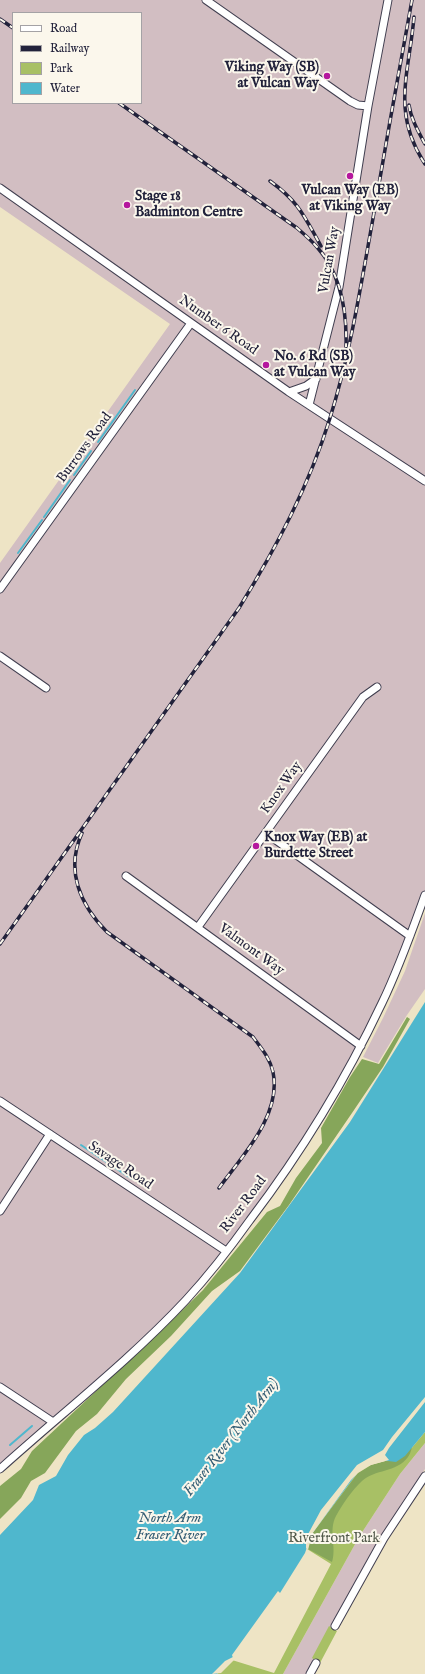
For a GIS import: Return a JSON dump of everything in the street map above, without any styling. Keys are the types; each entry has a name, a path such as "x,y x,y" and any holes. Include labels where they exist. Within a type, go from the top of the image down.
{"street":[{"path":"206,0 350,101 358,105 368,106"},
{"name":"Vulcan Way","path":"309,405 339,287 368,106 388,0"},
{"name":"Number 6 Road","path":"0,188 289,392 425,480"},
{"name":"Burrows Road","path":"0,589 191,323"},
{"path":"289,392 306,386 316,379"},
{"path":"0,656 46,688"},
{"name":"Knox Way","path":"198,927 363,697 377,687"},
{"path":"266,833 410,936"},
{"name":"Valmont Way","path":"126,876 361,1046"},
{"name":"River Road","path":"0,1469 164,1322 205,1279 226,1252 282,1176 331,1100 383,1002 410,936 425,894"},
{"name":"Savage Road","path":"0,1101 226,1252"},
{"path":"0,1211 50,1134"},
{"path":"0,1387 52,1422"},
{"path":"335,1626 381,1542 422,1486 425,1476"},
{"path":"310,1674 316,1664"}],"shaded area":[{"path":"0,0 425,0 425,895 361,1046 282,1176 185,1301 0,1469 0,563 170,324 0,207"},
{"path":"425,913 425,989 407,1015 378,1063 363,1057 405,971"},
{"path":"425,1443 425,1469 373,1549 306,1674 283,1674 359,1537 400,1474"}],"green space":[{"path":"407,1017 410,1019 383,1067 289,1205 240,1271 212,1291 171,1336 126,1379 97,1414 76,1431 45,1473 31,1481 21,1498 0,1519 0,1486 21,1469 32,1451 203,1290 267,1212 280,1206 296,1178 322,1143 321,1128 362,1059 379,1064"},
{"name":"Riverfront Park","path":"425,1432 425,1443 400,1474 359,1537 283,1674 217,1674 232,1660 274,1673 331,1564 307,1549 311,1535 361,1468 405,1456"},
{"path":"413,1443 409,1455 403,1462 398,1466 367,1477 358,1485 344,1502 336,1516 333,1527 334,1551 332,1562 308,1549 312,1534 358,1473 371,1465 389,1460"},
{"path":"329,1626 337,1631 320,1663 312,1658"}],"water":[{"name":"North Arm Fraser River","path":"425,1002 425,1432 405,1456 396,1462 380,1460 361,1468 311,1535 305,1553 280,1593 278,1591 232,1655 233,1658 217,1674 0,1674 0,1535 33,1500 39,1485 56,1476 68,1455 84,1435 95,1428 113,1412 240,1273 350,1122"}],"pier":[{"path":"425,1397 425,1402 385,1455 389,1460 371,1465 358,1473 351,1480 312,1534 308,1550 306,1548 306,1538 321,1510 357,1465 383,1450"},
{"path":"233,1657 234,1660 221,1673 212,1674 225,1661"}],"waterway":[{"path":"98,442 135,390"},
{"path":"74,475 91,451"},
{"path":"44,517 70,480"},
{"path":"18,553 42,520"},
{"path":"81,1145 132,1179"},
{"path":"10,1445 32,1426"}],"railway":[{"path":"0,944 239,608 266,563 302,492 322,443 337,394 349,346 412,0"},
{"path":"414,17 406,75 405,110 408,127 425,164"},
{"path":"0,19 12,27"},
{"path":"120,104 297,228 315,244 332,270 341,294 344,307 346,347"},
{"path":"409,105 417,130 425,144"},
{"path":"270,181 288,196 300,210 321,246"},
{"path":"82,833 77,847 75,873 83,899 97,922 107,932 253,1037 265,1053 272,1067 274,1088 272,1104 266,1119 249,1149 219,1188"}],"place":[{"name":"Viking Way (SB) at Vulcan Way","path":"327,76"},
{"name":"Vulcan Way (EB) at Viking Way","path":"350,176"},
{"name":"Stage 18 Badminton Centre","path":"127,205"},
{"name":"No. 6 Rd (SB) at Vulcan Way","path":"266,365"},
{"name":"Knox Way (EB) at Burdette Street","path":"256,846"}],"water label":[{"name":"Fraser River (North Arm)","path":"232,1438"}]}
